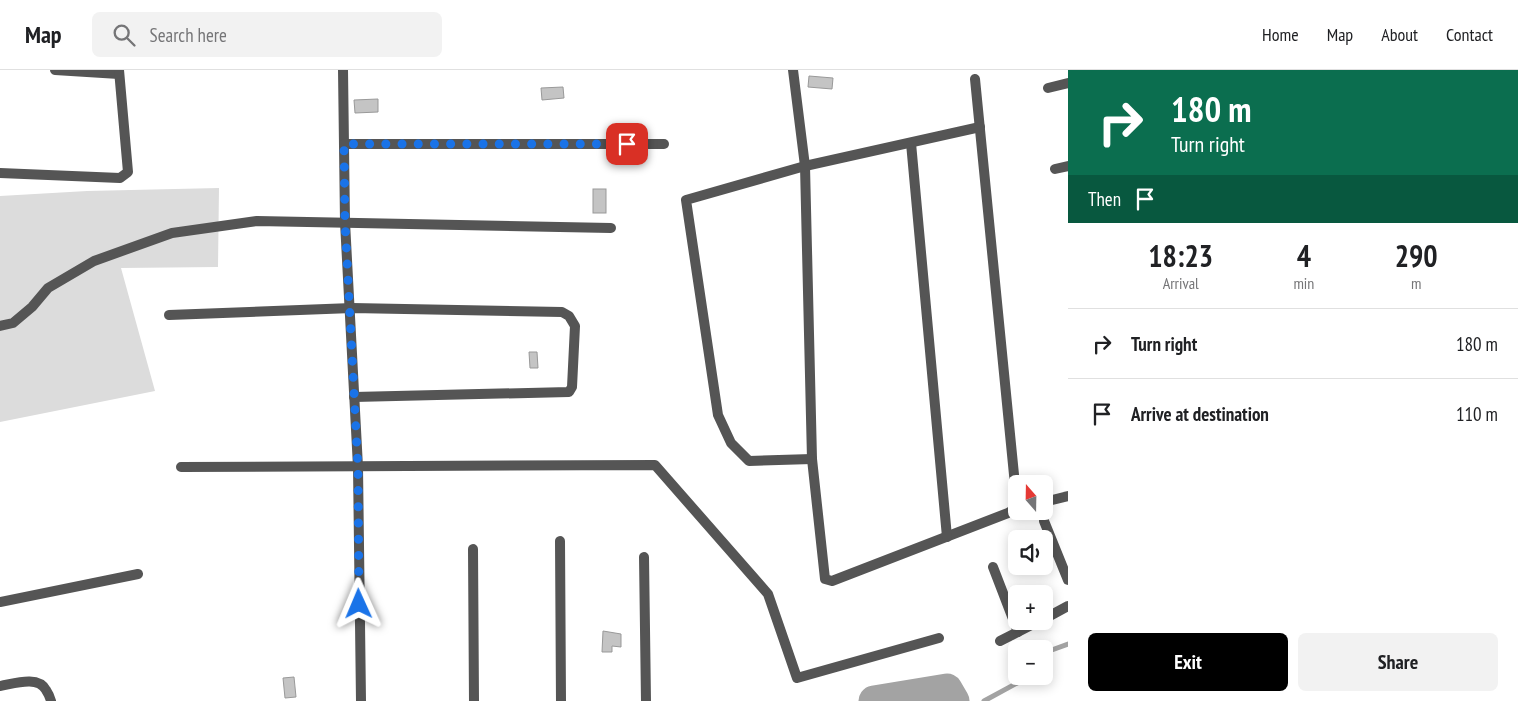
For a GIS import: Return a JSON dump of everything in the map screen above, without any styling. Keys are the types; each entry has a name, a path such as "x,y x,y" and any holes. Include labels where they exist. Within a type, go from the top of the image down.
{"street":[{"path":"0,173 120,178 128,172 119,72 55,70"},
{"path":"343,70 345,222 358,468 361,701"},
{"path":"793,70 805,166 812,459 824,574 828,581 947,536 1008,510"},
{"path":"975,79 1014,475"},
{"path":"1048,88 1068,83"},
{"path":"812,459 749,461 731,443 718,415 686,200 805,166 980,128"},
{"path":"911,142 947,536"},
{"path":"344,144 664,144"},
{"path":"1055,169 1068,166"},
{"path":"0,326 14,323 32,308 48,288 94,261 172,233 257,221 611,228"},
{"path":"169,315 349,308 562,312 569,316 575,326 572,387 569,392 354,397"},
{"path":"181,467 358,468 654,465 768,594 797,678 938,638"},
{"path":"1053,500 1068,496"},
{"path":"1044,521 1068,580"},
{"path":"560,540 561,701"},
{"path":"473,549 474,701"},
{"path":"644,556 646,701"},
{"path":"993,568 1018,632"},
{"path":"0,602 138,574"},
{"path":"1053,614 1068,606"},
{"path":"1000,641 1022,630"},
{"path":"0,686 37,682 46,688 51,701"}],"shaded area":[{"path":"219,188 218,267 121,268 155,391 0,422 0,196 87,191"}],"building":[{"path":"809,76 833,78 832,89 808,87"},
{"path":"563,87 564,98 542,100 541,88"},
{"path":"378,99 378,112 355,113 354,100"},
{"path":"593,189 606,189 606,213 593,213"},
{"path":"529,352 537,352 538,368 530,368"},
{"path":"603,631 621,634 621,647 612,646 612,652 602,652"},
{"path":"294,677 296,697 285,698 283,678"}],"waterway":[{"path":"1053,650 1068,644"},
{"path":"984,701 1013,685"},
{"path":"874,701 947,689 954,701"}],"route":[{"path":"359,604 358,468 345,222 344,144 627,144"}]}
